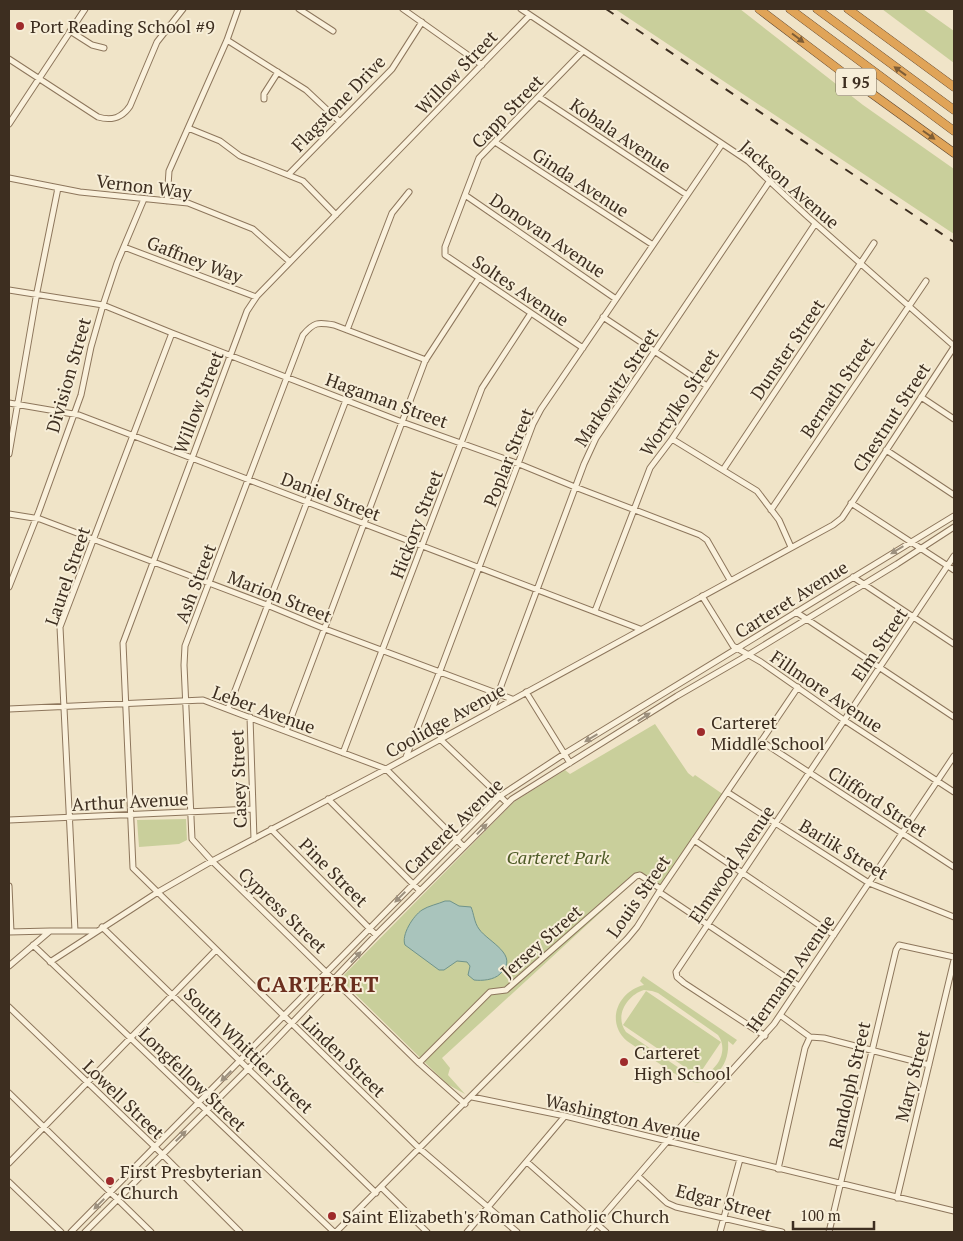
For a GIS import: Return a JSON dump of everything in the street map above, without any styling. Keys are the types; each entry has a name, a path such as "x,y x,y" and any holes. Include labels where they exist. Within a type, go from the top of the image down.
{"highway":[{"name":"I 95","path":"759,9 954,154"},
{"name":"I 95","path":"790,9 954,130"},
{"name":"I 95","path":"817,9 954,110"},
{"path":"848,9 954,87"}],"street":[{"path":"9,124 84,9"},
{"path":"9,60 98,117 110,119 122,116 130,106 157,42 183,9"},
{"path":"167,201 169,171 227,40 238,9"},
{"path":"298,9 333,31"},
{"path":"403,9 482,65"},
{"name":"Jackson Avenue","path":"521,9 748,161 815,224 954,347"},
{"name":"Willow Street","path":"158,892 133,866 123,642 247,311 256,297 530,15"},
{"name":"Flagstone Drive","path":"288,175 392,69 422,22"},
{"path":"70,31 92,45 104,48"},
{"path":"227,40 306,90 340,122"},
{"name":"Capp Street","path":"445,255 445,247 479,158 540,98 583,51"},
{"path":"264,99 264,94 278,72"},
{"name":"Kobala Avenue","path":"540,98 687,195"},
{"path":"188,128 220,141 240,156 303,181 336,215"},
{"name":"Ginda Avenue","path":"495,142 653,245"},
{"name":"Poplar Street","path":"406,758 533,424 582,348 722,144"},
{"name":"Vernon Way","path":"9,178 80,192 188,203 253,229 290,262"},
{"name":"Markowitz Street","path":"492,710 575,487 596,438 769,182"},
{"path":"9,454 58,188"},
{"path":"409,192 392,213 347,330 426,360"},
{"name":"Donovan Avenue","path":"465,195 616,298"},
{"name":"Division Street","path":"9,588 81,395 91,347 103,305 144,199"},
{"name":"Wortylko Street","path":"594,611 650,468 672,439 815,224"},
{"name":"Dunster Street","path":"723,470 874,244"},
{"name":"Gaffney Way","path":"124,247 256,297"},
{"name":"Soltes Avenue","path":"445,255 582,348"},
{"path":"286,731 426,360 479,278"},
{"name":"Bernath Street","path":"771,510 926,281"},
{"name":"Hagaman Street","path":"9,290 103,305 402,422 462,442 700,534 707,540 730,580"},
{"name":"Hickory Street","path":"343,753 482,388 531,313"},
{"path":"603,317 707,386"},
{"name":"Ash Street","path":"212,861 192,839 184,665 185,646 303,335 310,327 320,322 347,330"},
{"name":"Laurel Street","path":"75,931 60,628 172,333"},
{"name":"Chestnut Street","path":"851,503 954,347"},
{"path":"921,397 954,419"},
{"path":"228,709 346,400"},
{"name":"Daniel Street","path":"9,403 74,414 640,629"},
{"path":"672,439 757,491 779,520 791,547"},
{"path":"886,450 954,495"},
{"path":"851,503 954,570"},
{"name":"Coolidge Avenue","path":"50,962 158,892 212,861 386,769 833,525 842,518 851,503"},
{"name":"Marion Street","path":"9,514 40,519 267,605 324,629 512,699"},
{"name":"Carteret Avenue","path":"71,1232 500,796 564,754 954,516"},
{"name":"Carteret Avenue","path":"85,1232 249,1068 376,934 507,803 954,527"},
{"name":"Elm Street","path":"810,772 954,556"},
{"path":"853,577 954,644"},
{"name":"Fillmore Avenue","path":"702,596 733,646 798,687 844,720 954,792"},
{"path":"796,612 954,717"},
{"path":"693,675 699,683"},
{"name":"Louis Street","path":"472,1097 637,927 798,687"},
{"path":"526,692 570,763"},
{"name":"Leber Avenue","path":"9,709 203,700 386,769"},
{"name":"Casey Street","path":"250,717 254,839"},
{"path":"616,722 622,731"},
{"path":"440,739 507,803"},
{"name":"Clifford Street","path":"761,741 954,867"},
{"name":"Hermann Avenue","path":"589,1232 668,1141 765,1036 954,756"},
{"path":"386,769 464,847"},
{"name":"Elmwood Avenue","path":"765,1036 684,983 677,977 676,972 810,772"},
{"name":"Barlik Street","path":"726,792 869,883 954,917"},
{"path":"328,799 420,891"},
{"name":"Arthur Avenue","path":"9,820 253,809"},
{"name":"Pine Street","path":"272,830 376,934"},
{"path":"694,840 834,935"},
{"name":"Cypress Street","path":"212,861 328,972 419,1063 465,1104"},
{"name":"Jersey Street","path":"419,1063 490,992 506,990 636,876 640,875 707,924 799,986"},
{"path":"9,886 10,932 97,931"},
{"name":"Linden Street","path":"158,892 420,1149 517,1232"},
{"name":"South Whittier Street","path":"102,927 376,1193"},
{"path":"9,966 50,931"},
{"name":"Randolph Street","path":"829,1232 896,950 899,945 954,958"},
{"name":"Longfellow Street","path":"33,946 335,1232"},
{"path":"9,1163 216,950"},
{"name":"Mary Street","path":"897,1198 954,958"},
{"name":"Lowell Street","path":"9,1007 155,1147 240,1232"},
{"path":"780,1015 810,1037 824,1038 929,1065"},
{"path":"778,1169 805,1048 810,1037"},
{"path":"9,1093 151,1232"},
{"path":"335,1232 472,1097"},
{"name":"Washington Avenue","path":"472,1097 565,1116 954,1211"},
{"path":"467,1232 565,1116"},
{"path":"720,1232 740,1159"},
{"path":"527,1162 606,1232"},
{"name":"Edgar Street","path":"638,1176 667,1203 676,1207 782,1232"},
{"path":"9,1182 61,1232"},
{"path":"381,1187 427,1232"}],"green space":[{"path":"615,9 740,9 863,105 954,169 954,234"},
{"path":"882,9 923,9 954,31 954,63"},
{"name":"Carteret Park","path":"655,724 688,773 693,777 695,775 724,795 660,892 638,878 442,1058 450,1068 448,1075 465,1094 447,1084 340,979 514,802 565,770 570,774"},
{"path":"186,819 187,840 179,844 139,847 137,820"},
{"path":"643,976 737,1040 733,1045 728,1041 725,1063 712,1077 700,1082 686,1080 627,1041 620,1033 616,1017 621,1000 635,988 644,985 640,981","holes":["644,990 658,993 718,1035 722,1043 722,1050 720,1058 711,1071 696,1076 688,1074 626,1032 621,1019 624,1007 632,996"]},
{"path":"646,991 721,1042 698,1076 623,1025"}],"water":[{"path":"450,901 459,906 471,907 479,929 505,955 507,961 505,967 495,978 474,980 468,975 470,966 467,962 457,961 444,970 439,970 405,945 406,931 415,917 424,909"}],"railway":[{"path":"606,9 954,242"}],"place":[{"name":"Port Reading School #9","path":"20,26"},
{"name":"Carteret Middle School","path":"701,732"},
{"name":"Carteret High School","path":"624,1062"},
{"name":"First Presbyterian Church","path":"110,1181"},
{"name":"Saint Elizabeth's Roman Catholic Church","path":"332,1216"}],"district":[{"name":"CARTERET","path":"318,983"}]}
